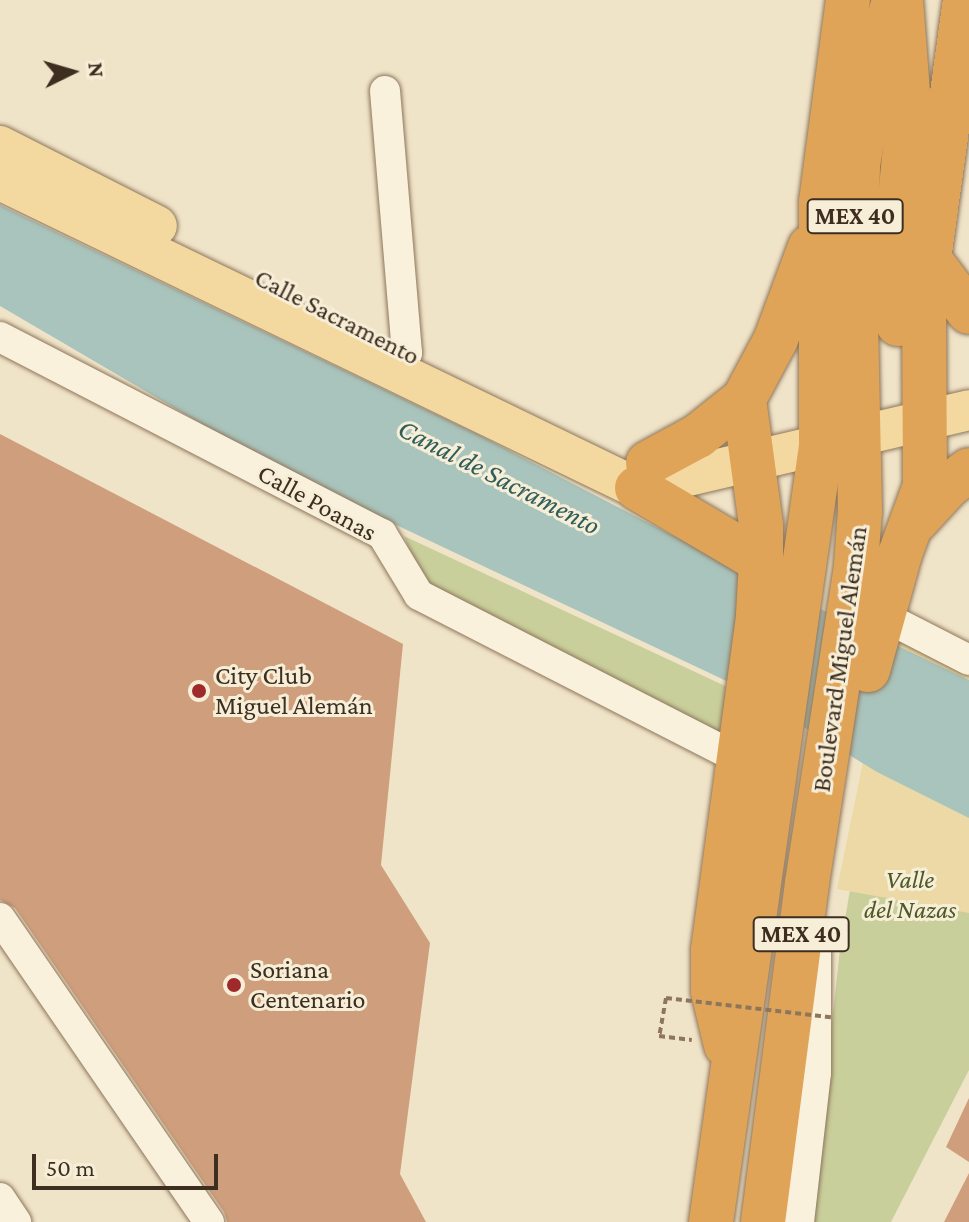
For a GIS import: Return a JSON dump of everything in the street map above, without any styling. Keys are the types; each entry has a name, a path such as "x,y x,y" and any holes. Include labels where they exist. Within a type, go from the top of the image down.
{"highway":[{"name":"Boulevard Miguel Alemán","path":"776,1213 807,883 815,829 840,757 857,656 856,565 840,441 821,202 848,0"},
{"name":"Boulevard Miguel Alemán","path":"711,1222 730,1055 757,756 777,615 840,441 858,165 872,81 894,0"},
{"path":"857,656 881,615 925,486 914,424 899,209 909,105 901,0"},
{"path":"914,424 929,259 965,0"},
{"path":"761,561 654,477 744,399 789,308 821,202"},
{"path":"929,259 969,312"},
{"path":"744,399 761,525 761,561 777,615 748,689 757,756"},
{"path":"914,523 948,486 969,470"}],"main road":[{"name":"Calle Sacramento","path":"0,146 402,364"},
{"name":"Calle Sacramento","path":"0,180 654,477"},
{"path":"654,477 754,462 969,410"}],"street":[{"path":"899,209 917,164 930,114 947,0"},
{"path":"385,91 402,364"},
{"name":"Calle Poanas","path":"0,337 382,534 419,595 757,756"},
{"path":"881,615 969,660"},
{"path":"0,918 209,1222"},
{"path":"0,1198 16,1222"}],"path":[{"path":"730,1055 659,1036 666,998 835,1018"}],"green space":[{"path":"404,536 738,692 729,737 427,590"},
{"name":"Valle del Nazas","path":"865,801 969,851 969,1070 891,1222 810,1222 840,949"}],"sand":[{"path":"890,630 969,672 969,913 837,889"}],"water":[{"name":"Canal de Sacramento","path":"0,205 481,436 743,572 969,680 969,818 877,772 737,686 282,471 0,306"}],"building":[{"path":"0,434 403,644 381,865 430,943 400,1174 426,1222 227,1222 224,1212 15,908 0,900"},
{"path":"969,1098 969,1162 946,1147"},
{"path":"969,1173 969,1222 944,1222"}],"place":[{"name":"City Club Miguel Alemán","path":"199,691"},
{"name":"Soriana Centenario","path":"234,985"}]}
